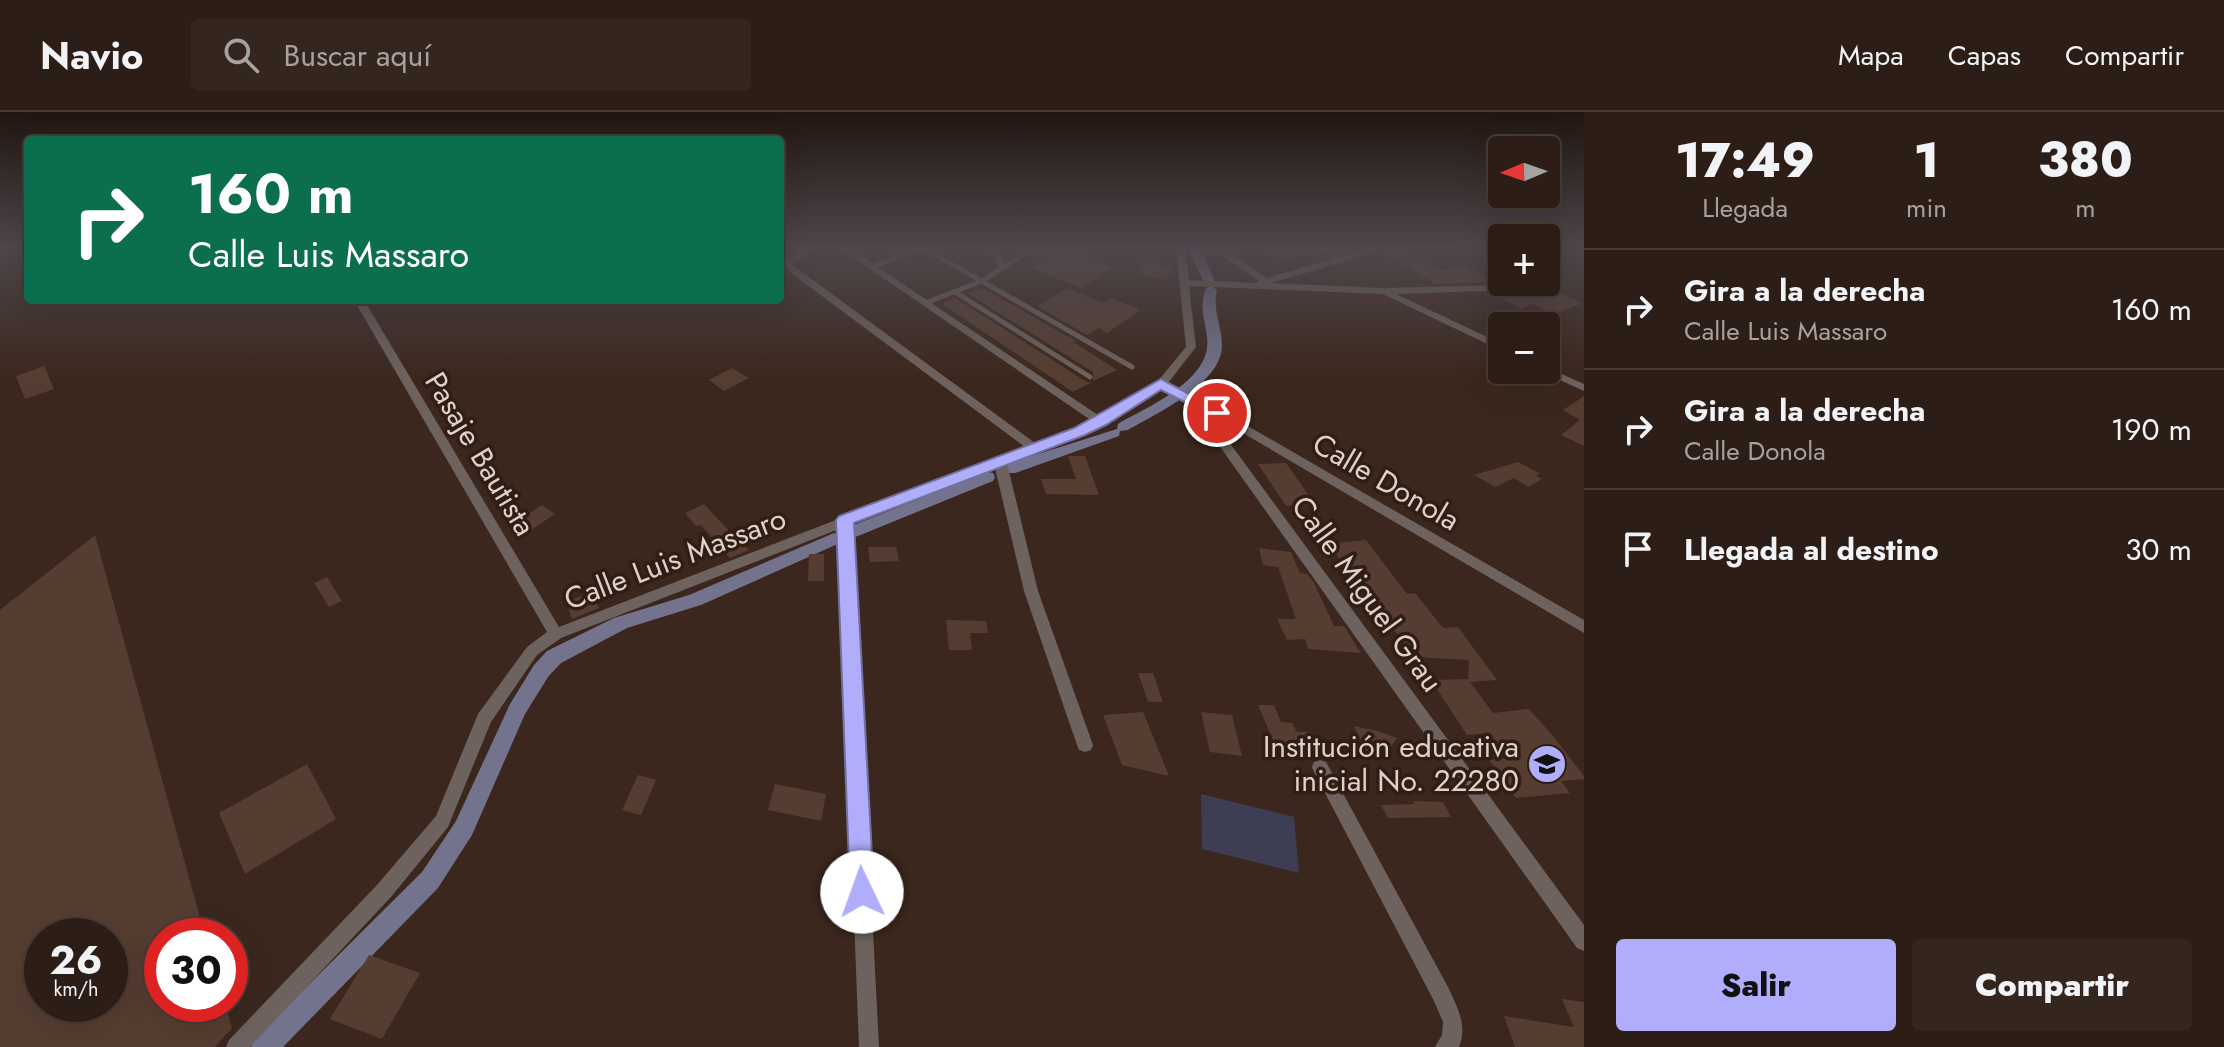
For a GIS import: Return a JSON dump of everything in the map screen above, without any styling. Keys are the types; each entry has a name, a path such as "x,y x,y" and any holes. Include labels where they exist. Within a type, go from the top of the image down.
{"street":[{"path":"821,291 1034,448"},
{"path":"907,291 1101,422"},
{"name":"Calle Luis Massaro","path":"236,1047 384,891 442,821 484,719 532,651 556,634 1101,422 1161,384 1191,347 1187,291"},
{"path":"1371,291 1395,291"},
{"path":"1383,291 1488,341"},
{"name":"Pasaje Bautista","path":"361,304 556,634"},
{"path":"1560,377 1584,388"},
{"name":"Calle Donola","path":"1161,384 1190,397 1584,627"},
{"name":"Calle Miguel Grau","path":"1190,397 1584,941"},
{"path":"1000,461 1031,591 1085,745"},
{"path":"845,520 869,1047"},
{"path":"1320,767 1441,994 1453,1022 1452,1040 1445,1047"}],"lane":[{"path":"925,303 958,291"},
{"path":"999,291 1132,367"},
{"path":"955,292 1090,377"}],"shaded area":[{"path":"1201,794 1294,817 1299,873 1202,849"}],"building":[{"path":"987,291 1076,341 1073,342 1117,370 1093,381 1093,372 967,293"},
{"path":"1064,291 1075,291 1102,303 1111,298 1140,310 1107,333 1099,328 1087,335 1037,306"},
{"path":"1560,293 1582,303 1559,312 1550,312 1533,304 1522,309 1495,296 1560,296"},
{"path":"955,298 1087,382 1092,382 1073,392 942,304"},
{"path":"44,366 54,389 25,399 16,376"},
{"path":"732,368 749,378 724,391 709,380"},
{"path":"1584,396 1584,446 1561,435 1580,420 1563,410"},
{"path":"1068,456 1085,456 1099,495 1046,494 1041,479 1076,479"},
{"path":"1518,462 1539,473 1536,476 1542,479 1528,487 1514,478 1495,487 1474,475"},
{"path":"1286,463 1315,504 1286,506 1258,464"},
{"path":"704,504 749,550 730,558 701,525 696,526 685,513"},
{"path":"542,505 555,514 528,532 515,523"},
{"path":"95,535 200,918 144,918 144,1022 230,1022 232,1028 215,1047 0,1047 0,610"},
{"path":"1366,540 1407,594 1415,593 1443,628 1458,627 1497,680 1470,682 1493,713 1529,709 1553,736 1584,776 1584,779 1561,781 1570,793 1516,798 1489,760 1507,758 1490,733 1467,735 1431,680 1468,679 1469,660 1415,657 1328,544"},
{"path":"868,547 896,547 899,561 870,562"},
{"path":"1259,548 1291,552 1300,573 1307,574 1314,583 1334,626 1344,626 1361,653 1308,649 1305,639 1287,640 1277,619 1296,619 1278,567 1263,565"},
{"path":"809,554 824,554 824,581 808,581"},
{"path":"327,577 342,601 329,607 314,583"},
{"path":"593,593 599,608 572,619 566,601"},
{"path":"946,620 986,621 988,633 970,633 972,650 949,650"},
{"path":"1138,673 1153,673 1163,702 1148,702"},
{"path":"1258,705 1274,705 1281,722 1292,723 1297,732 1311,732 1316,745 1275,745"},
{"path":"1143,712 1169,776 1122,765 1103,715"},
{"path":"1201,712 1232,715 1242,756 1210,752"},
{"path":"1354,726 1397,738 1383,760 1366,751"},
{"path":"307,764 336,819 245,874 219,813"},
{"path":"638,775 656,780 641,815 622,810"},
{"path":"775,784 826,794 821,821 768,810"},
{"path":"1413,801 1443,802 1451,817 1388,818 1381,805 1415,804"},
{"path":"832,861 849,862 850,900 831,892"},
{"path":"369,955 420,973 382,1039 330,1019"},
{"path":"1562,999 1584,1002 1584,1047 1515,1047 1504,1016 1574,1027"}],"waterway":[{"path":"1184,391 1213,358 1215,341 1208,307 1211,291"},
{"path":"1123,427 1177,396"},
{"path":"1009,469 1114,433"},
{"path":"852,532 987,477"},
{"path":"264,1047 430,880 464,828 517,710 541,671 554,657 621,623 695,600 834,539"}],"place":[{"name":"Institución educativa inicial No. 22280","path":"1547,764"}],"route":[{"path":"862,892 845,520 1079,432 1101,422 1161,384 1217,413"}]}
